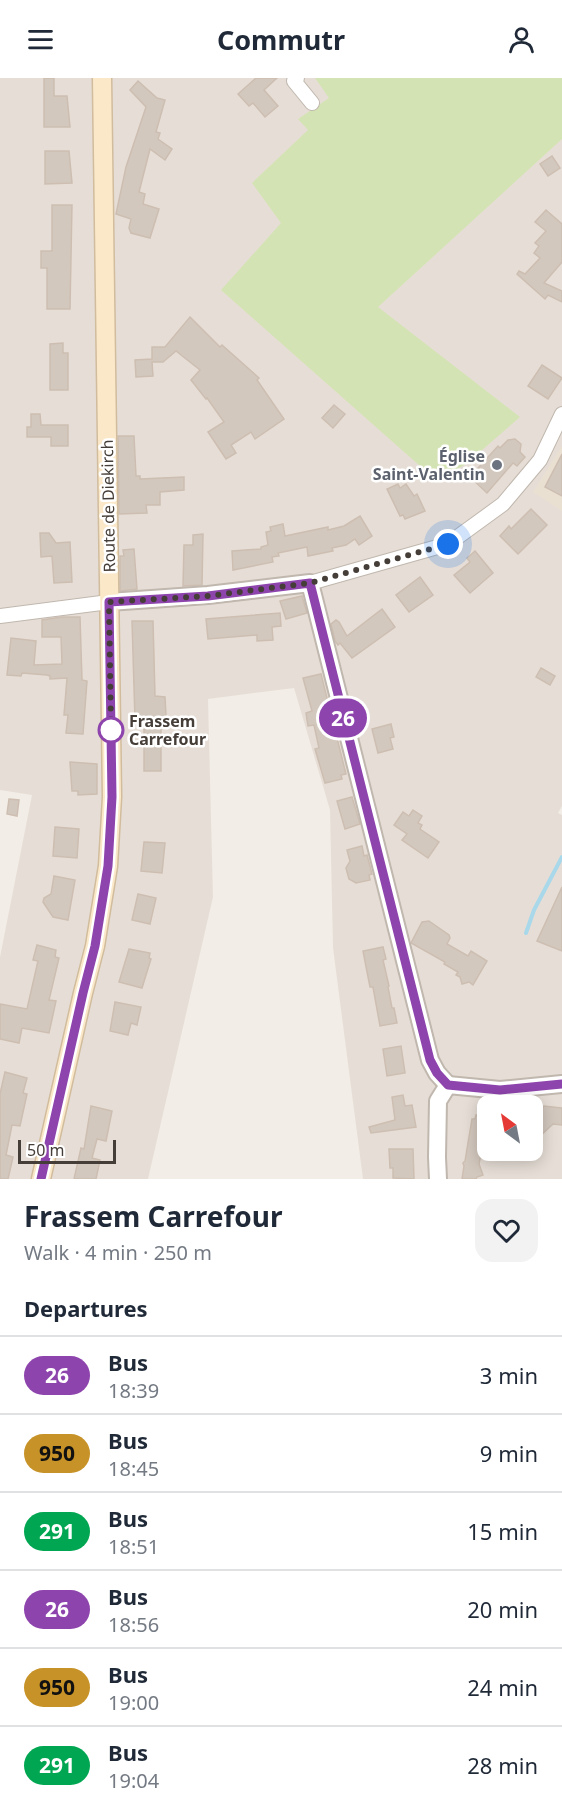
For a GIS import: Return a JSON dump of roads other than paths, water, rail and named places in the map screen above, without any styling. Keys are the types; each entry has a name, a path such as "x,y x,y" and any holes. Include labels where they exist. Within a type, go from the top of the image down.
{"main road":[{"name":"Route de Diekirch","path":"41,1179 95,946 108,866 112,797 102,78"}],"street":[{"path":"297,78 294,81 312,103"},
{"path":"0,616 109,602 208,596 310,583 448,544 503,504 540,460 562,414"},
{"path":"310,583 430,1060 437,1073 448,1085 500,1090 562,1084"},
{"path":"438,1179 436,1157 438,1101 448,1085"}],"waterway":[{"path":"526,933 534,910 562,857"}],"place":[{"name":"Église Saint-Valentin","path":"497,465"},
{"name":"Frassem Carrefour","path":"111,730"}]}
